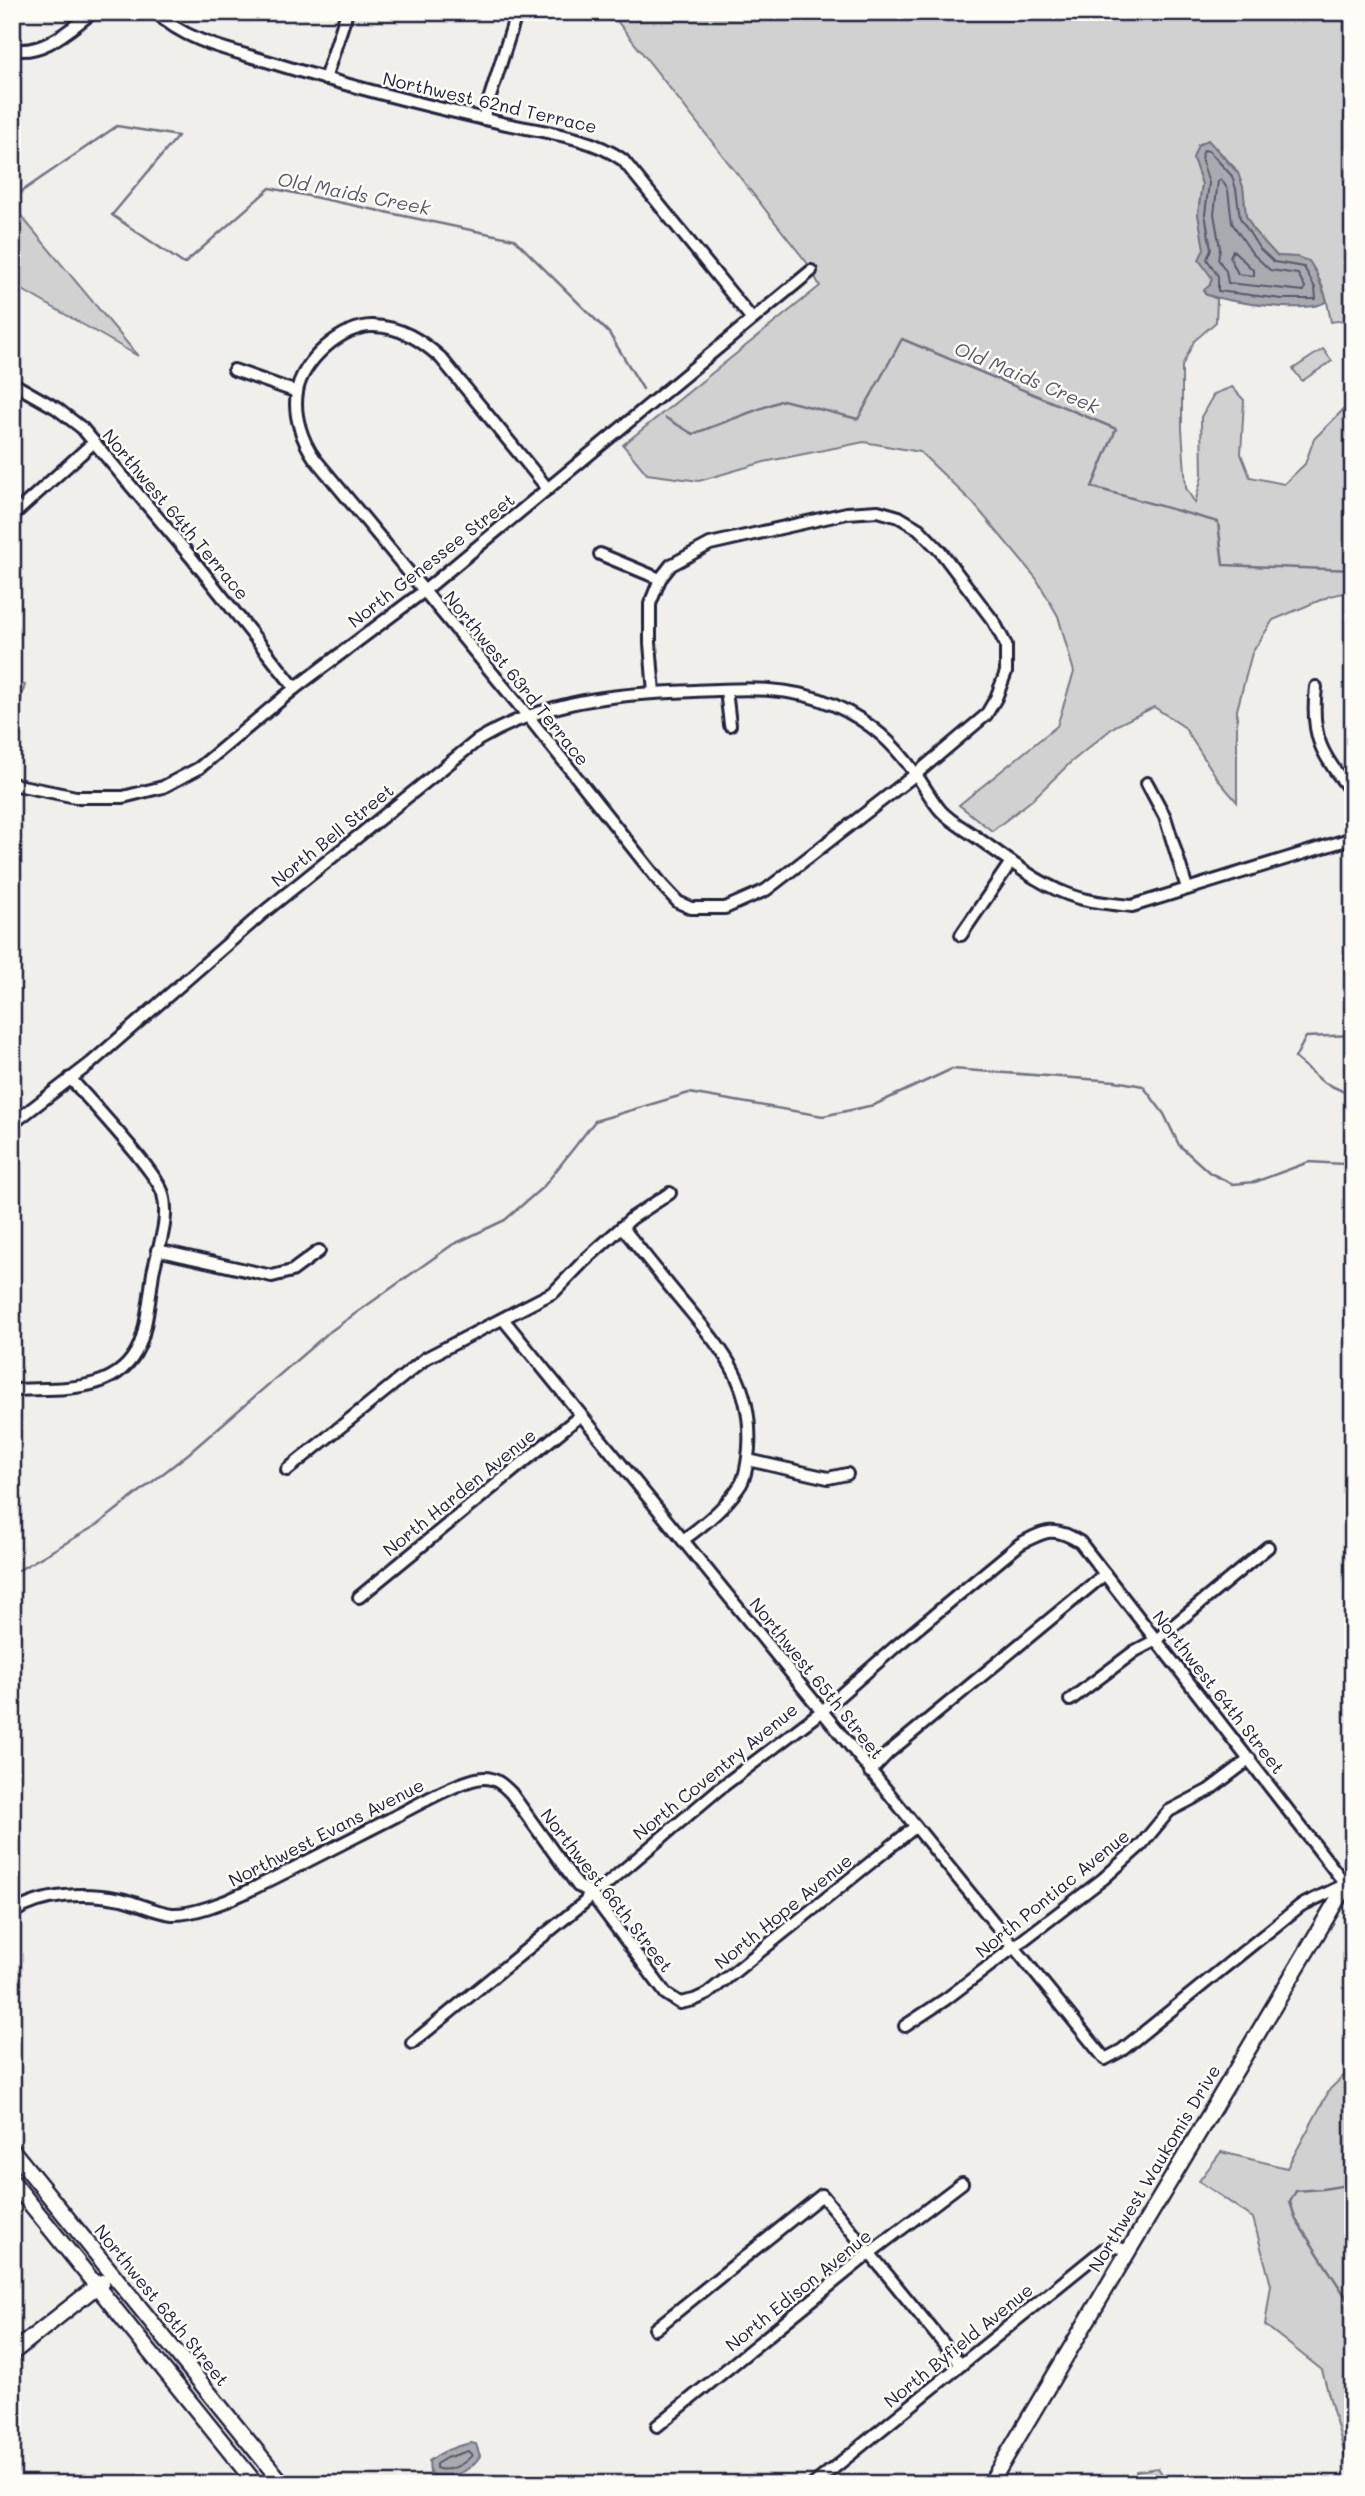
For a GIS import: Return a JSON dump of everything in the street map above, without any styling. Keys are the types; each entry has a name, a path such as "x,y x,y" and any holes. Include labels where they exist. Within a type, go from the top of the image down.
{"main road":[{"name":"Northwest Waukomis Drive","path":"990,2484 1350,1883"},
{"name":"Northwest 68th Street","path":"12,2150 283,2484"},
{"path":"12,2181 257,2484"},
{"path":"12,2353 111,2274"}],"street":[{"path":"12,49 22,51 54,42 93,12"},
{"name":"Northwest 62nd Terrace","path":"156,12 185,32 231,50 326,79 419,105 604,148 623,160 752,319"},
{"path":"326,79 347,12"},
{"path":"483,118 515,18"},
{"name":"North Genessee Street","path":"12,784 76,797 101,799 139,794 163,787 199,768 295,688 424,591 811,271"},
{"path":"234,370 297,392 307,367 326,347 347,331 372,325 399,330 421,340 440,358 548,489"},
{"name":"Northwest 64th Terrace","path":"12,383 56,408 82,428 191,557 295,688"},
{"name":"Northwest 63rd Terrace","path":"297,392 299,425 308,449 527,715 654,876 678,902 691,908 724,908 766,890 916,774"},
{"path":"12,516 94,442"},
{"path":"654,693 650,604 660,579 671,565 710,544 847,513 878,512 899,517 919,529 941,552 994,622 1006,645 1006,672 986,715 916,774"},
{"path":"600,555 660,579"},
{"path":"1315,687 1312,714 1315,734 1323,754 1353,794"},
{"name":"North Bell Street","path":"12,1124 91,1063 264,912 478,740 500,726 527,715 582,701 654,693 774,689 811,696 872,726 889,740 942,812 1010,862 1051,886 1078,898 1132,906 1187,888"},
{"path":"726,691 730,725"},
{"path":"1147,782 1162,808 1187,888 1353,838"},
{"path":"961,935 1010,862"},
{"path":"12,1390 93,1385 120,1373 129,1363 140,1344 166,1215 163,1192 144,1165 70,1078"},
{"path":"287,1470 420,1362 445,1346 503,1320 554,1292 622,1227 652,1203 670,1193"},
{"path":"622,1227 730,1362 743,1389 748,1410 748,1460 741,1483 705,1523 683,1540"},
{"path":"158,1250 272,1276 292,1271 319,1251"},
{"name":"Northwest 65th Street","path":"503,1320 1105,2059 1122,2050 1300,1906 1350,1883"},
{"name":"North Harden Avenue","path":"359,1597 580,1415"},
{"path":"748,1460 828,1478 847,1474"},
{"name":"Northwest 64th Street","path":"1046,1533 1064,1531 1080,1542 1350,1883"},
{"name":"North Coventry Avenue","path":"412,2043 586,1901 589,1891 602,1888 719,1789 822,1711 1020,1544 1046,1533"},
{"path":"1070,1700 1135,1651 1156,1640 1268,1547"},
{"path":"870,1772 888,1753 1105,1574"},
{"name":"North Pontiac Avenue","path":"905,2026 946,1999 1103,1879 1141,1844 1169,1811 1209,1790 1250,1759"},
{"name":"Northwest Evans Avenue","path":"12,1913 21,1907 63,1896 97,1896 121,1899 172,1914 186,1913 231,1900 438,1795 480,1778 491,1779"},
{"name":"Northwest 66th Street","path":"491,1779 511,1793 578,1886 589,1891 666,1994"},
{"name":"North Hope Avenue","path":"666,1994 680,2003 707,1994 915,1827"},
{"name":"North Edison Avenue","path":"657,2426 871,2252 962,2183"},
{"path":"655,2329 822,2195 961,2365"},
{"name":"North Byfield Avenue","path":"814,2484 1104,2249 1116,2247 1128,2250"}],"shaded area":[{"path":"610,12 1353,12 1353,319 1331,322 1322,286 1313,270 1297,258 1277,256 1254,231 1246,216 1243,187 1235,168 1216,148 1193,158 1202,184 1198,214 1212,278 1209,287 1204,291 1217,299 1216,322 1194,341 1182,366 1186,488 1195,503 1202,476 1201,417 1214,394 1232,387 1244,400 1241,454 1250,477 1284,484 1305,464 1314,439 1353,400 1353,591 1330,596 1273,620 1252,653 1237,710 1237,802 1219,781 1184,727 1154,707 1115,726 1070,763 1032,800 992,831 959,805 1057,726 1074,672 1058,616 1036,578 973,503 920,452 864,442 764,462 699,481 647,474 623,445 820,286 808,264"},
{"path":"12,205 138,356 12,284"},
{"path":"1323,349 1332,361 1302,381 1293,369"},
{"path":"12,681 25,685 16,715 12,714"},
{"path":"1353,2067 1353,2484 1322,2370 1265,2325 1271,2285 1253,2218 1199,2181 1221,2152 1287,2168 1330,2089"},
{"path":"1158,2468 1169,2484 1137,2484 1136,2471"}],"water":[{"path":"1208,140 1238,173 1243,187 1246,216 1254,231 1277,256 1309,261 1327,301 1318,305 1286,307 1205,294 1204,290 1210,285 1212,278 1199,260 1204,249 1198,214 1202,184 1193,158 1198,145"},
{"path":"476,2444 480,2456 471,2467 450,2476 430,2473 429,2461 449,2449"}],"waterway":[{"name":"Old Maids Creek","path":"12,198 117,126 178,136 112,215 184,264 270,188 514,239 609,333 643,389"},
{"name":"Old Maids Creek","path":"666,418 693,434 783,400 858,419 902,339 1116,429 1092,487 1218,522 1223,565 1353,570"},
{"path":"1353,1035 1306,1037 1295,1058 1323,1082 1353,1096"},
{"path":"12,1574 97,1525 188,1454 328,1333 452,1245 505,1220 544,1186 595,1121 689,1093 823,1116 874,1105 952,1069 1115,1081 1143,1086 1164,1114 1179,1145 1210,1173 1233,1184 1255,1182 1309,1162 1343,1164 1353,1155"},
{"path":"1353,2184 1296,2191 1290,2202 1296,2220 1353,2308"}]}
